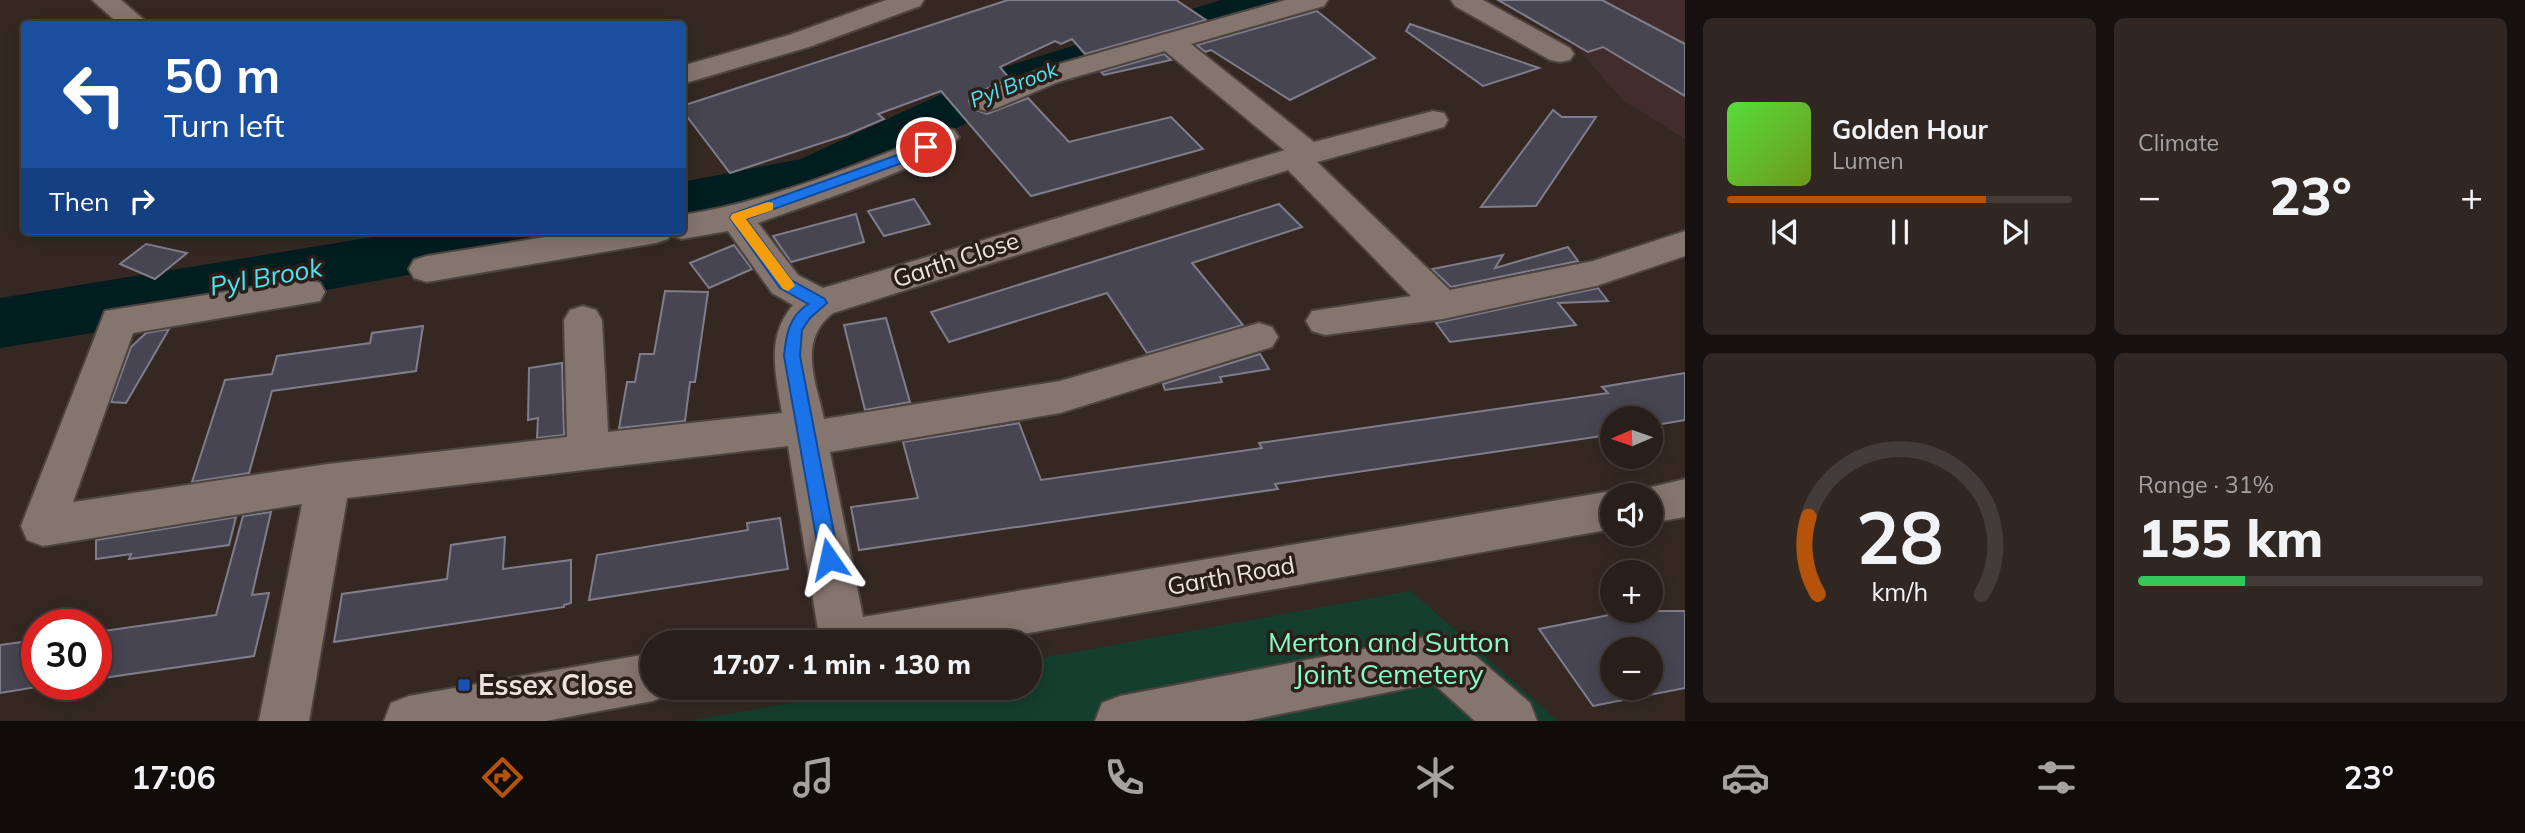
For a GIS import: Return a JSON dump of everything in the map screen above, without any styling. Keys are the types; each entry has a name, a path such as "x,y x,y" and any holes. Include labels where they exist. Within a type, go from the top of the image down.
{"street":[{"path":"105,0 131,21"},
{"path":"686,74 799,41 911,0"},
{"path":"986,102 1048,76 1315,0"},
{"path":"1464,0 1560,54"},
{"path":"1170,41 1301,155 1443,305"},
{"name":"Garth Close","path":"843,630 792,356 794,330 804,314 820,303 1013,241 1301,155 1433,120"},
{"path":"686,226 737,218 908,156 943,137"},
{"path":"737,218 785,284 820,303"},
{"path":"427,269 632,235"},
{"path":"1325,321 1443,305 1596,273 1685,243"},
{"path":"307,292 118,321 43,526 328,482 588,453 805,433 1060,397 1259,337"},
{"path":"583,320 588,453"},
{"path":"284,721 328,482"},
{"path":"1663,502 1685,498"},
{"name":"Garth Road","path":"919,630 1600,512"},
{"path":"1121,721 1441,659 1512,721"},
{"path":"409,721 640,679"}],"shaded area":[{"path":"1500,0 1685,0 1685,139 1623,100 1572,42"}],"green space":[{"name":"Merton and Sutton Joint Cemetery","path":"1411,591 1558,721 689,721 808,700 1042,700 1042,658"}],"building":[{"path":"1008,0 1176,0 1206,20 1085,54 1072,39 1061,44 1055,41 1000,67 1010,79 974,94 969,101 973,109 987,114 1028,98 1069,142 1171,117 1203,149 1031,196 941,91 878,114 884,119 846,135 730,173 686,115 686,105"},
{"path":"1498,0 1602,0 1685,44 1685,96 1603,47 1588,52"},
{"path":"1317,11 1375,58 1290,100 1211,50 1205,52 1197,45"},
{"path":"1410,24 1539,68 1483,86 1406,31"},
{"path":"1164,54 1171,60 1104,75 1101,72"},
{"path":"1553,110 1562,117 1596,117 1536,206 1481,207"},
{"path":"914,199 930,224 884,236 868,211"},
{"path":"1279,204 1302,227 1192,263 1243,325 1147,353 1107,293 949,342 931,312"},
{"path":"856,214 864,242 791,262 773,236"},
{"path":"146,244 187,253 155,279 120,264"},
{"path":"734,245 752,269 709,288 690,263"},
{"path":"1568,247 1578,261 1451,287 1432,269 1503,255 1495,268"},
{"path":"1598,288 1608,301 1558,303 1576,325 1450,342 1436,323"},
{"path":"665,291 708,292 695,382 690,382 685,421 619,428 627,382 635,382 640,354 654,354"},
{"path":"886,318 910,402 865,410 844,325"},
{"path":"423,326 416,371 272,391 249,473 192,482 225,380 272,374 277,356 370,343 372,333"},
{"path":"169,329 126,403 111,402 131,347 146,333"},
{"path":"1260,354 1269,369 1220,377 1222,382 1165,390 1163,384"},
{"path":"562,363 564,435 537,438 538,418 528,420 529,368"},
{"path":"1685,373 1685,420 1663,424 1663,406 1600,406 1600,436 1275,484 1278,489 859,550 851,507 918,498 903,442 1019,423 1041,480 1262,448 1259,443 1608,393 1602,387"},
{"path":"271,512 252,595 269,593 254,656 112,677 112,630 216,615 243,516"},
{"path":"236,517 229,545 129,559 131,554 96,559 96,540"},
{"path":"780,518 788,569 589,600 597,555 748,530 747,523"},
{"path":"505,537 503,569 571,560 571,603 564,607 334,642 342,594 447,579 451,545"},
{"path":"1663,611 1685,611 1685,688 1663,692 1663,637 1600,637 1600,700 1624,700 1593,706 1539,629 1600,617 1600,623 1663,623"},
{"path":"21,642 21,690 0,693 0,645"}],"waterway":[{"name":"Pyl Brook","path":"686,201 816,175 1007,83 1270,0"},
{"name":"Pyl Brook","path":"0,323 117,305 510,235"}],"slow traffic":[{"path":"768,206 737,218 788,286"}],"place":[{"name":"Essex Close","path":"464,685"}],"route":[{"path":"829,559 792,356 794,330 804,314 820,303 785,284 737,218 926,147"}]}
